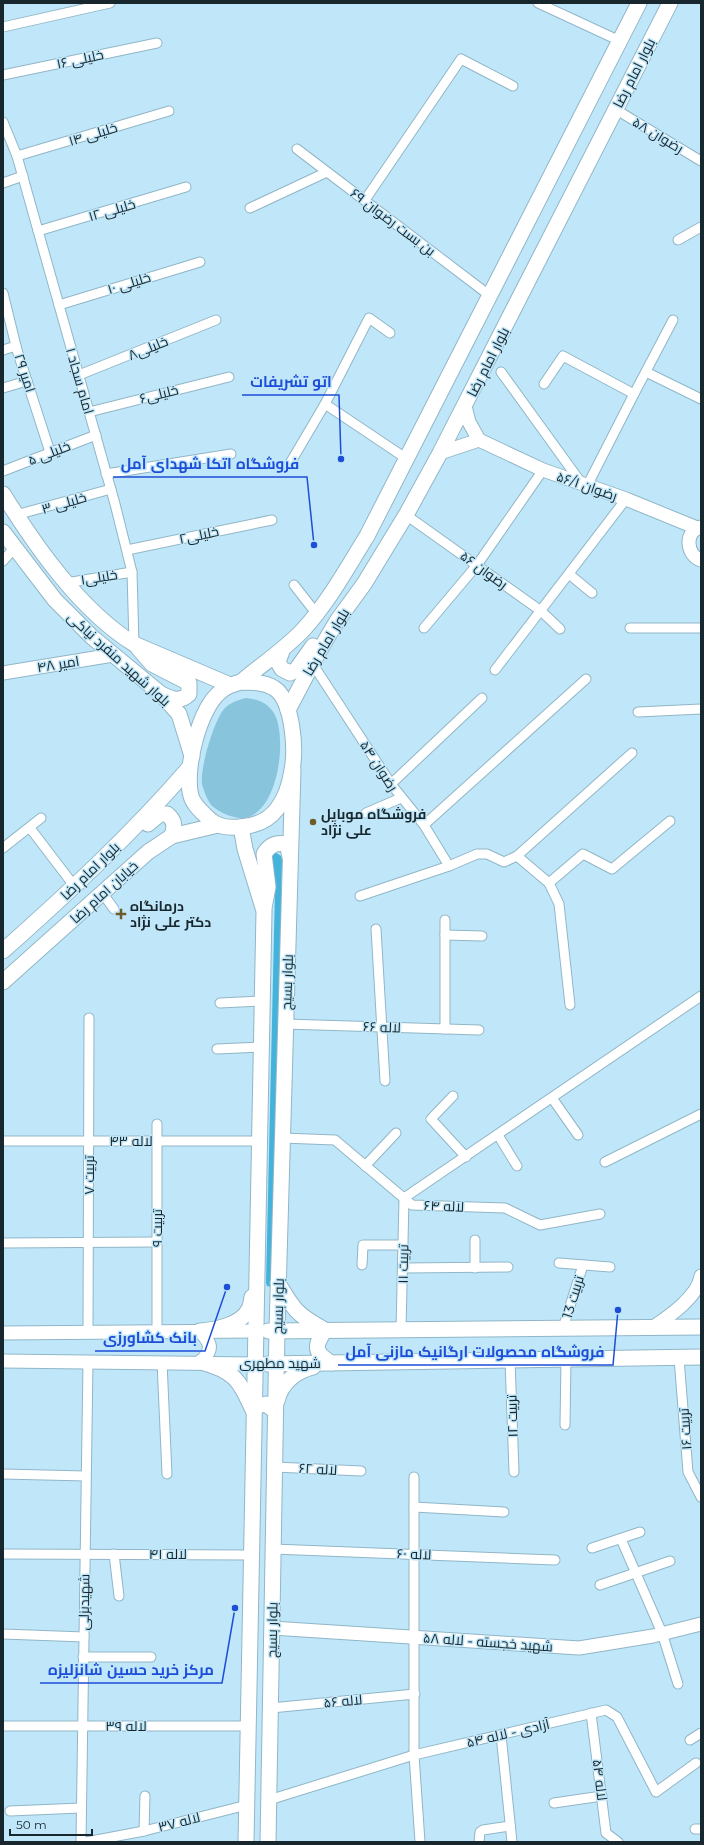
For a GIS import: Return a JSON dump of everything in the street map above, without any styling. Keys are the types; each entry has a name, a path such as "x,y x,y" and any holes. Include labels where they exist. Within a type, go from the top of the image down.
{"main road":[{"name":"بلوار امام رضا","path":"236,683 282,651 304,629 332,591 367,536 639,3"},
{"name":"بلوار امام رضا","path":"288,710 312,664 338,621 364,584 406,515 440,453 670,3"},
{"name":"بلوار شهید منفرد نیاکی","path":"3,494 33,541 66,583 121,636 134,644 236,683"},
{"name":"بلوار شهید منفرد نیاکی","path":"3,532 10,544 55,600 92,637 161,694 179,714 190,763"},
{"path":"282,651 278,662 282,669 290,673 296,670 311,648 338,621"},
{"path":"134,644 152,664 189,683 189,694 184,699 176,700 161,694"},
{"path":"259,682 274,688 284,698 288,710 293,734 293,769 286,794 277,810 265,821 252,826 229,828 218,825 199,809 191,797 190,763 203,713 219,692 236,683 259,682"},
{"name":"بلوار امام رضا","path":"3,951 75,887 157,805 190,763"},
{"name":"بلوار بسیج","path":"268,1842 276,1364 293,769"},
{"path":"75,887 112,861 160,814 167,814 172,818 174,827 172,836"},
{"name":"خیابان امام رضا","path":"3,982 103,894 148,852 172,836 218,825"},
{"name":"بلوار بسیج","path":"241,827 245,849 264,911 253,1410 246,1842"},
{"path":"264,911 268,887 264,854 271,845 281,843 285,844 288,848 290,859"},
{"path":"256,1286 259,1292 269,1296 273,1294 278,1283"},
{"path":"278,1283 294,1310 303,1318 325,1330"},
{"path":"200,1331 220,1329 244,1316 249,1309 256,1286"},
{"path":"255,1331 701,1327"},
{"path":"325,1330 318,1341 318,1349 321,1356 331,1363"},
{"name":"شهید مطهری","path":"254,1364 701,1357"},
{"path":"201,1362 219,1367 232,1374 243,1389 253,1410 256,1406 266,1404 276,1412"},
{"path":"276,1412 278,1396 292,1376 305,1369 331,1363"}],"street":[{"path":"3,26 110,3"},
{"path":"538,3 620,41"},
{"name":"خلیلی ۱۶","path":"3,75 157,43"},
{"path":"365,200 461,59 513,86"},
{"name":"رضوان ۵۸","path":"615,109 701,160"},
{"name":"خلیلی ۱۴","path":"17,156 169,111"},
{"name":"امام سجاد ۱","path":"3,122 17,156 23,176 127,550 132,572 134,644"},
{"name":"بن بست رضوان ۶۹","path":"297,149 489,295"},
{"path":"250,208 327,172"},
{"path":"3,183 23,176"},
{"name":"خلیلی ۱۲","path":"38,230 186,187"},
{"path":"678,240 701,227"},
{"name":"خلیلی ۱۰","path":"59,305 200,262"},
{"name":"امیر ۲۹","path":"3,293 6,316 50,452"},
{"path":"289,465 325,404 369,318 390,333"},
{"name":"خلیلی۸","path":"79,375 216,320"},
{"path":"501,372 585,485 673,320"},
{"path":"3,350 16,346"},
{"path":"544,384 563,356 634,394"},
{"path":"646,372 701,399"},
{"name":"خلیلی۶","path":"89,412 229,376"},
{"path":"3,388 27,381"},
{"path":"325,404 407,459"},
{"path":"440,453 479,440 470,422 465,406"},
{"name":"خلیلی ۵","path":"3,471 96,435"},
{"name":"رضوان ۵۶/۱","path":"479,440 544,470 626,499 699,528"},
{"path":"106,474 231,454"},
{"path":"424,628 477,565 544,470"},
{"name":"خلیلی ۳","path":"16,515 111,489"},
{"path":"495,670 626,499"},
{"name":"رضوان ۵۶","path":"406,515 541,611 560,630"},
{"name":"خلیلی۲","path":"127,550 272,520"},
{"path":"699,528 691,534 688,543 690,552 696,558 701,560"},
{"path":"3,561 10,544"},
{"name":"خلیلی۱","path":"66,583 132,572"},
{"path":"569,574 592,593"},
{"path":"294,585 316,613"},
{"path":"630,628 701,628"},
{"name":"امیر ۴۸","path":"3,673 113,655"},
{"name":"رضوان ۵۴","path":"312,664 391,784 424,825 449,866"},
{"path":"424,825 586,679"},
{"path":"391,784 482,698"},
{"path":"638,712 701,709"},
{"path":"360,896 449,866 477,854 487,854 504,862 517,856 632,753"},
{"path":"366,813 401,798"},
{"path":"3,848 42,818"},
{"path":"549,883 583,854 612,869 670,821"},
{"path":"30,828 75,887"},
{"path":"517,856 549,883 559,904 570,1005"},
{"path":"103,894 114,910"},
{"path":"445,920 445,1029"},
{"path":"376,929 385,1081"},
{"path":"445,935 482,936"},
{"path":"404,1198 701,996"},
{"path":"220,1003 262,1001"},
{"name":"تربیت ۷","path":"88,1332 89,1018"},
{"name":"لاله ۶۶","path":"285,1024 479,1030"},
{"path":"217,1049 261,1047"},
{"path":"453,1096 431,1119 466,1157"},
{"path":"552,1098 578,1135"},
{"path":"604,1162 701,1114"},
{"name":"تربیت ۹","path":"157,1124 157,1332"},
{"path":"365,1166 396,1133"},
{"path":"498,1135 517,1166"},
{"name":"لاله ۶۴","path":"282,1138 335,1140 412,1205 505,1208 540,1225 600,1214"},
{"name":"لاله ۴۳","path":"3,1141 259,1141"},
{"name":"تربیت ۱۱","path":"401,1330 404,1198"},
{"path":"475,1240 475,1268"},
{"path":"3,1242 157,1242"},
{"path":"362,1265 363,1245 403,1245"},
{"path":"559,1263 610,1267"},
{"name":"تربیت 13","path":"563,1328 583,1265"},
{"path":"403,1268 508,1267"},
{"path":"652,1328 675,1313 685,1303 701,1280 701,1276"},
{"path":"200,1331 207,1339 210,1347 208,1355 201,1362"},
{"path":"3,1333 255,1331"},
{"name":"تربیت ۱۶","path":"679,1358 688,1472 701,1497"},
{"path":"565,1425 566,1359"},
{"name":"تربیت ۱۲","path":"510,1360 514,1472"},
{"name":"شهید مطهری","path":"3,1361 201,1362 254,1364"},
{"name":"شهیدبزلی","path":"80,1842 88,1362"},
{"path":"162,1362 166,1474"},
{"name":"لاله ۶۲","path":"275,1467 361,1471"},
{"path":"3,1474 86,1476"},
{"path":"414,1477 414,1755 420,1842"},
{"path":"414,1507 504,1512"},
{"path":"592,1548 640,1532"},
{"path":"621,1539 662,1633 678,1684"},
{"name":"لاله ۶۰","path":"273,1549 555,1560"},
{"name":"لاله ۴۱","path":"3,1554 251,1554"},
{"path":"114,1554 119,1596"},
{"path":"600,1585 670,1561"},
{"name":"شهید خجسته - لاله ۵۸","path":"272,1628 579,1648 662,1633 701,1624"},
{"path":"3,1634 84,1637"},
{"path":"83,1657 151,1657"},
{"name":"لاله ۵۶","path":"271,1708 415,1694"},
{"name":"آزادی - لاله ۵۴","path":"269,1800 414,1755 606,1710 617,1717 656,1792 696,1763"},
{"name":"لاله ۵۴","path":"591,1713 606,1833 618,1842"},
{"name":"لاله ۳۹","path":"3,1726 248,1726"},
{"path":"690,1740 701,1733"},
{"path":"501,1735 512,1842"},
{"path":"144,1831 145,1796"},
{"path":"554,1803 602,1796"},
{"name":"لاله ۳۷","path":"86,1842 144,1831 247,1805"},
{"path":"10,1811 81,1808"},
{"path":"479,1842 480,1832 483,1830 510,1826"}],"shaded area":[{"path":"246,698 262,702 274,713 278,725 280,741 279,760 276,778 270,796 260,809 249,817 234,817 219,811 210,804 202,784 202,776 208,745 220,715 228,705"},
{"path":"275,852 281,856 282,860 275,1282 272,1287 267,1286 266,1283 275,889 270,859"}],"place":[{"name":"اتو تشریفات","path":"341,459"},
{"name":"فروشگاه اتکا شهدای آمل","path":"314,545"},
{"name":"فروشگاه موبایل علی نژاد","path":"313,822"},
{"name":"درمانگاه دکتر علی نژاد","path":"121,914"},
{"name":"بانک کشاورزی","path":"227,1287"},
{"name":"فروشگاه محصولات ارگانیک مازنی آمل","path":"618,1310"},
{"name":"مرکز خرید حسین شانزلیزه","path":"235,1608"}]}
